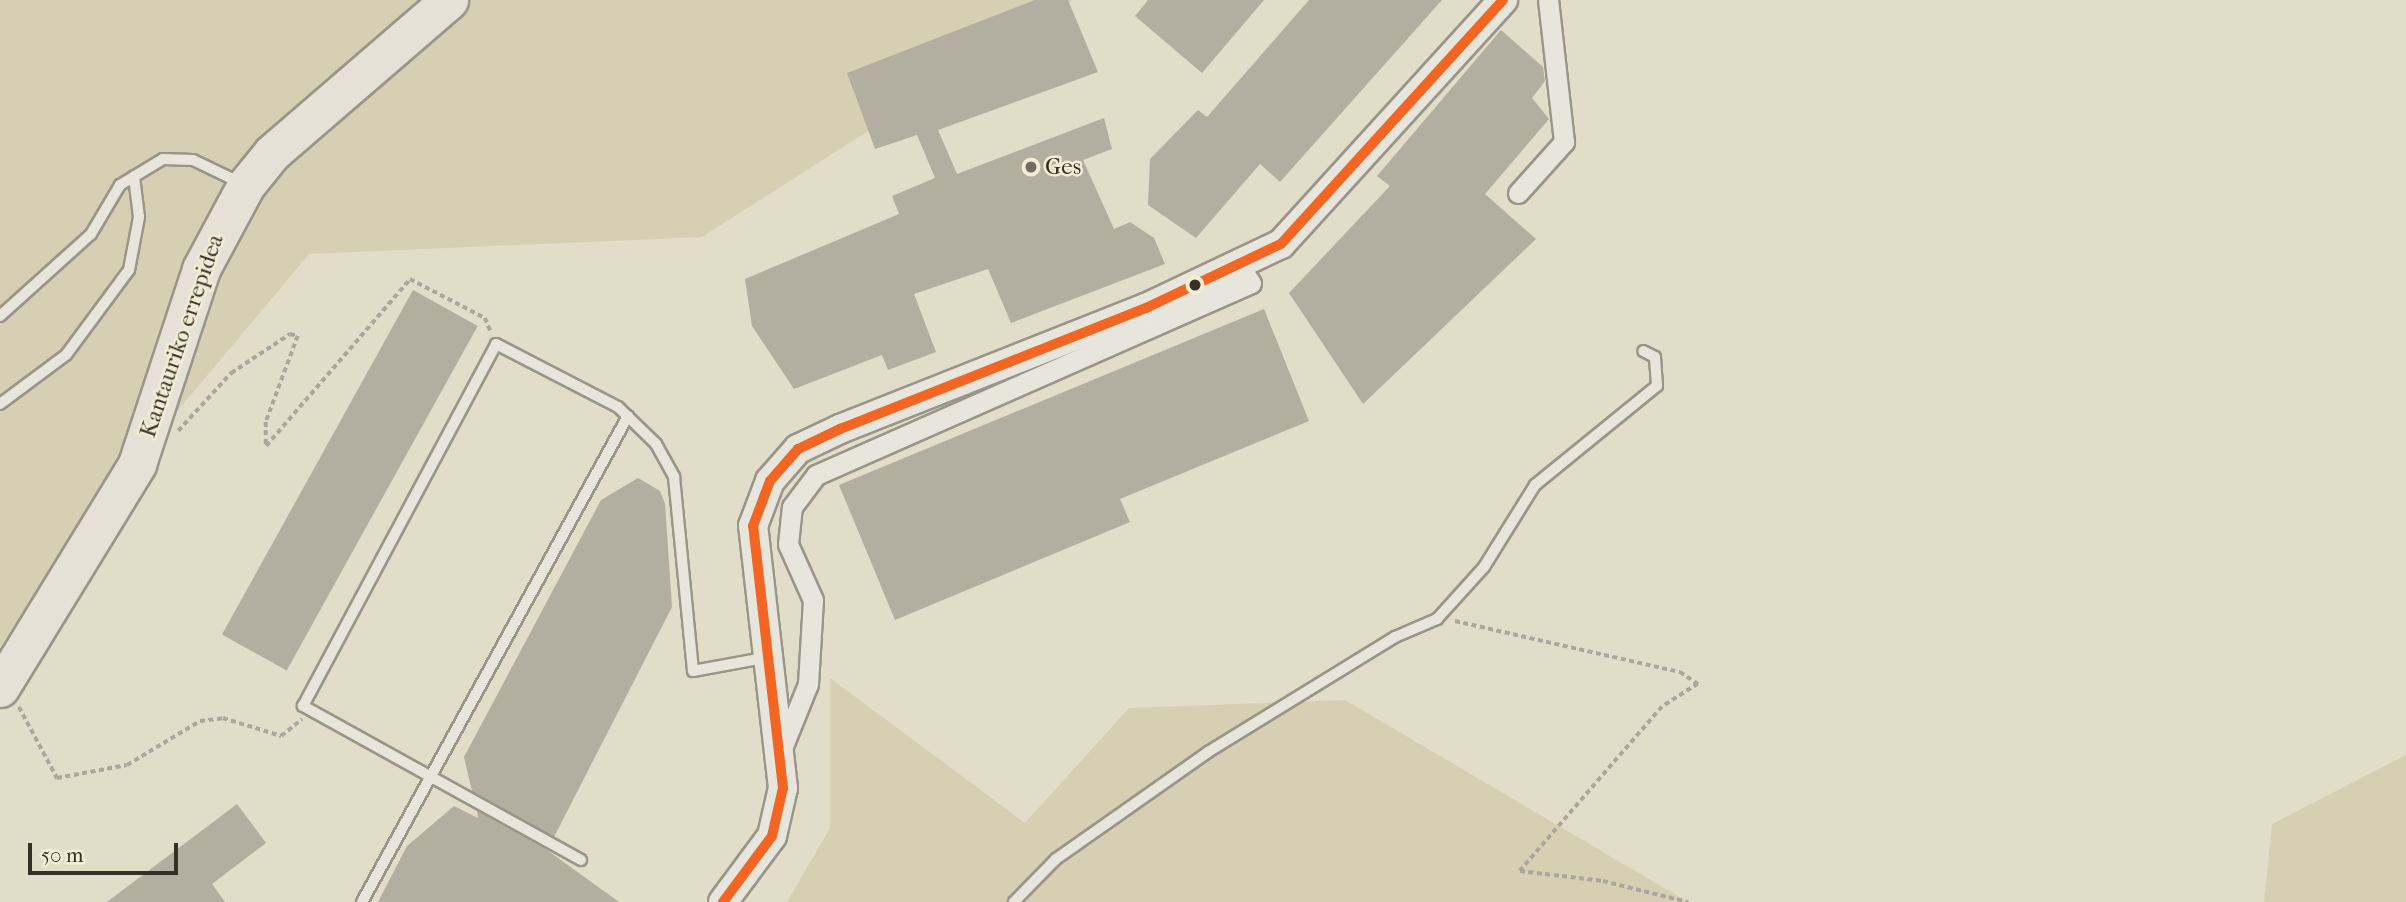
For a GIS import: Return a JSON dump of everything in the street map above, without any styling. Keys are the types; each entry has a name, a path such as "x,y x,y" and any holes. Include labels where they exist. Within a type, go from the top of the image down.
{"highway":[{"name":"Kantauriko errepidea","path":"2,685 137,464 201,269 246,185 272,153 449,0"}],"street":[{"path":"723,902 772,836 783,788 782,751 753,526 770,481 798,449 1241,268 1281,244 1503,0"},
{"path":"1518,193 1564,142 1548,0"},
{"path":"782,751 808,684 813,600 788,544 792,507 816,475 1251,283 1241,268"}],"lane":[{"path":"0,316 91,234 120,185 163,159 193,160 246,185"},
{"path":"0,404 66,355 129,270 139,217 134,176"},
{"path":"582,859 426,778 303,706 496,344 628,416 656,444 674,477 694,671 770,657"},
{"path":"1014,902 1056,859 1208,752 1395,637 1437,619 1484,567 1535,485 1657,386 1655,357 1643,351"},
{"path":"362,902 426,778 628,416"}],"path":[{"path":"172,436 231,373 290,334 298,336 265,422 266,446 410,279 485,318 496,344"},
{"path":"1437,619 1667,669 1698,684 1662,707 1520,871 1603,881 1688,902"},
{"path":"2,685 57,778 127,765 200,721 223,718 281,736 296,729 308,709"}],"shaded area":[{"path":"0,0 1073,0 702,237 309,254 92,513 0,646"},
{"path":"830,678 1025,823 1129,708 1345,700 1688,902 787,902 830,828"},
{"path":"2406,755 2406,902 2264,902 2272,824"}],"building":[{"name":"Ges","path":"1035,0 1068,0 1098,72 938,130 957,174 1104,118 1112,149 1083,160 1114,229 1130,222 1154,238 1165,264 1011,323 988,269 914,294 936,352 888,370 882,355 794,389 752,326 745,279 899,214 892,196 935,178 917,135 875,149 847,73"},
{"path":"1148,0 1264,0 1202,73 1135,16"},
{"path":"1309,0 1442,0 1280,182 1260,164 1196,238 1148,205 1150,159 1198,110 1207,117"},
{"path":"1501,30 1543,67 1545,81 1532,98 1549,119 1485,194 1536,239 1363,404 1289,293 1390,186 1377,176"},
{"path":"413,290 478,326 287,670 222,635"},
{"path":"1264,309 1309,421 1120,499 1130,522 895,620 839,485"},
{"path":"638,478 660,491 665,504 672,607 554,837 472,791 464,757 601,500"},
{"path":"237,804 266,843 212,884 225,902 107,902"},
{"path":"454,806 478,818 477,811 547,850 619,902 378,902 407,846"}],"transit line":[{"path":"723,902 772,836 783,788 753,526 770,481 798,449 840,429 1146,308 1281,244 1503,0"}],"place":[{"name":"Ges","path":"1031,167"}]}
